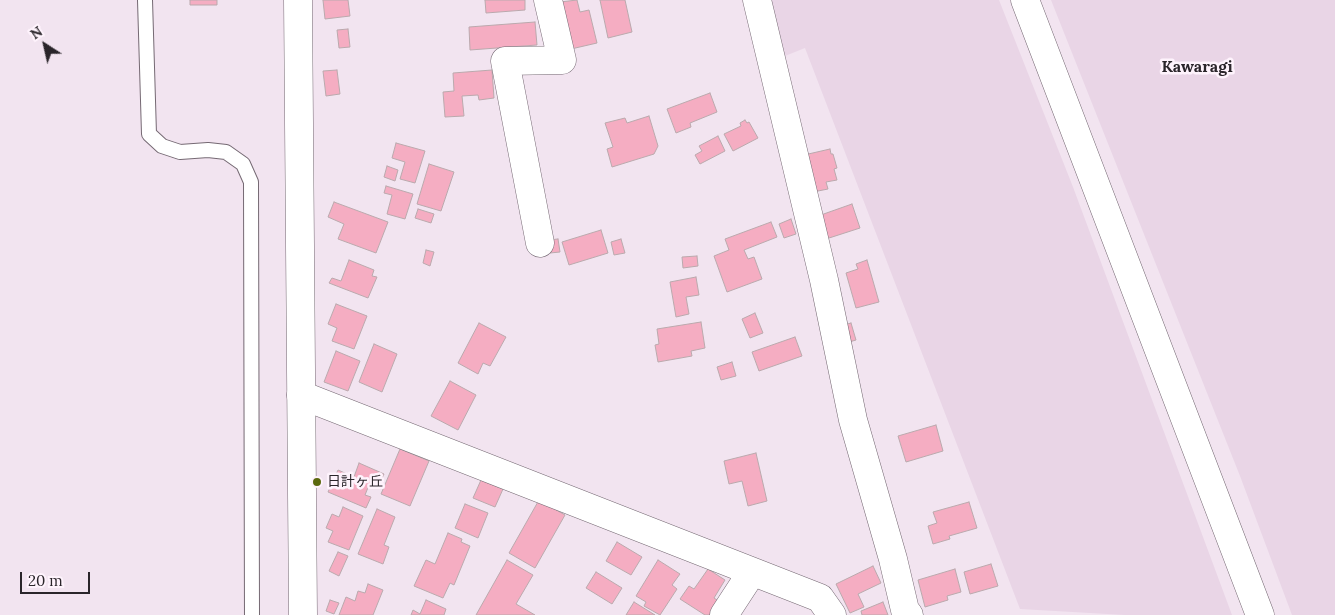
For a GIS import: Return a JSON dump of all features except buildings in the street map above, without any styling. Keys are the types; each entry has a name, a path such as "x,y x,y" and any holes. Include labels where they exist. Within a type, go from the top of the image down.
{"street":[{"path":"298,0 303,615"},
{"path":"540,243 505,61 562,60 548,0"},
{"path":"756,0 824,280 853,420 893,559 905,610 909,615"},
{"path":"1025,0 1260,615"},
{"path":"301,395 820,598 832,615"},
{"path":"724,615 752,572"}],"lane":[{"path":"145,0 149,134 162,146 180,152 208,150 226,152 243,164 251,182 252,615"}],"shaded area":[{"path":"765,0 999,0 1073,187 1232,615 1125,615 1020,609 805,48 780,58"},
{"path":"1051,0 1335,0 1335,615 1292,615 1240,476"}],"place":[{"name":"日計ヶ丘","path":"317,482"}],"district":[{"name":"Kawaragi","path":"1197,67"}]}
